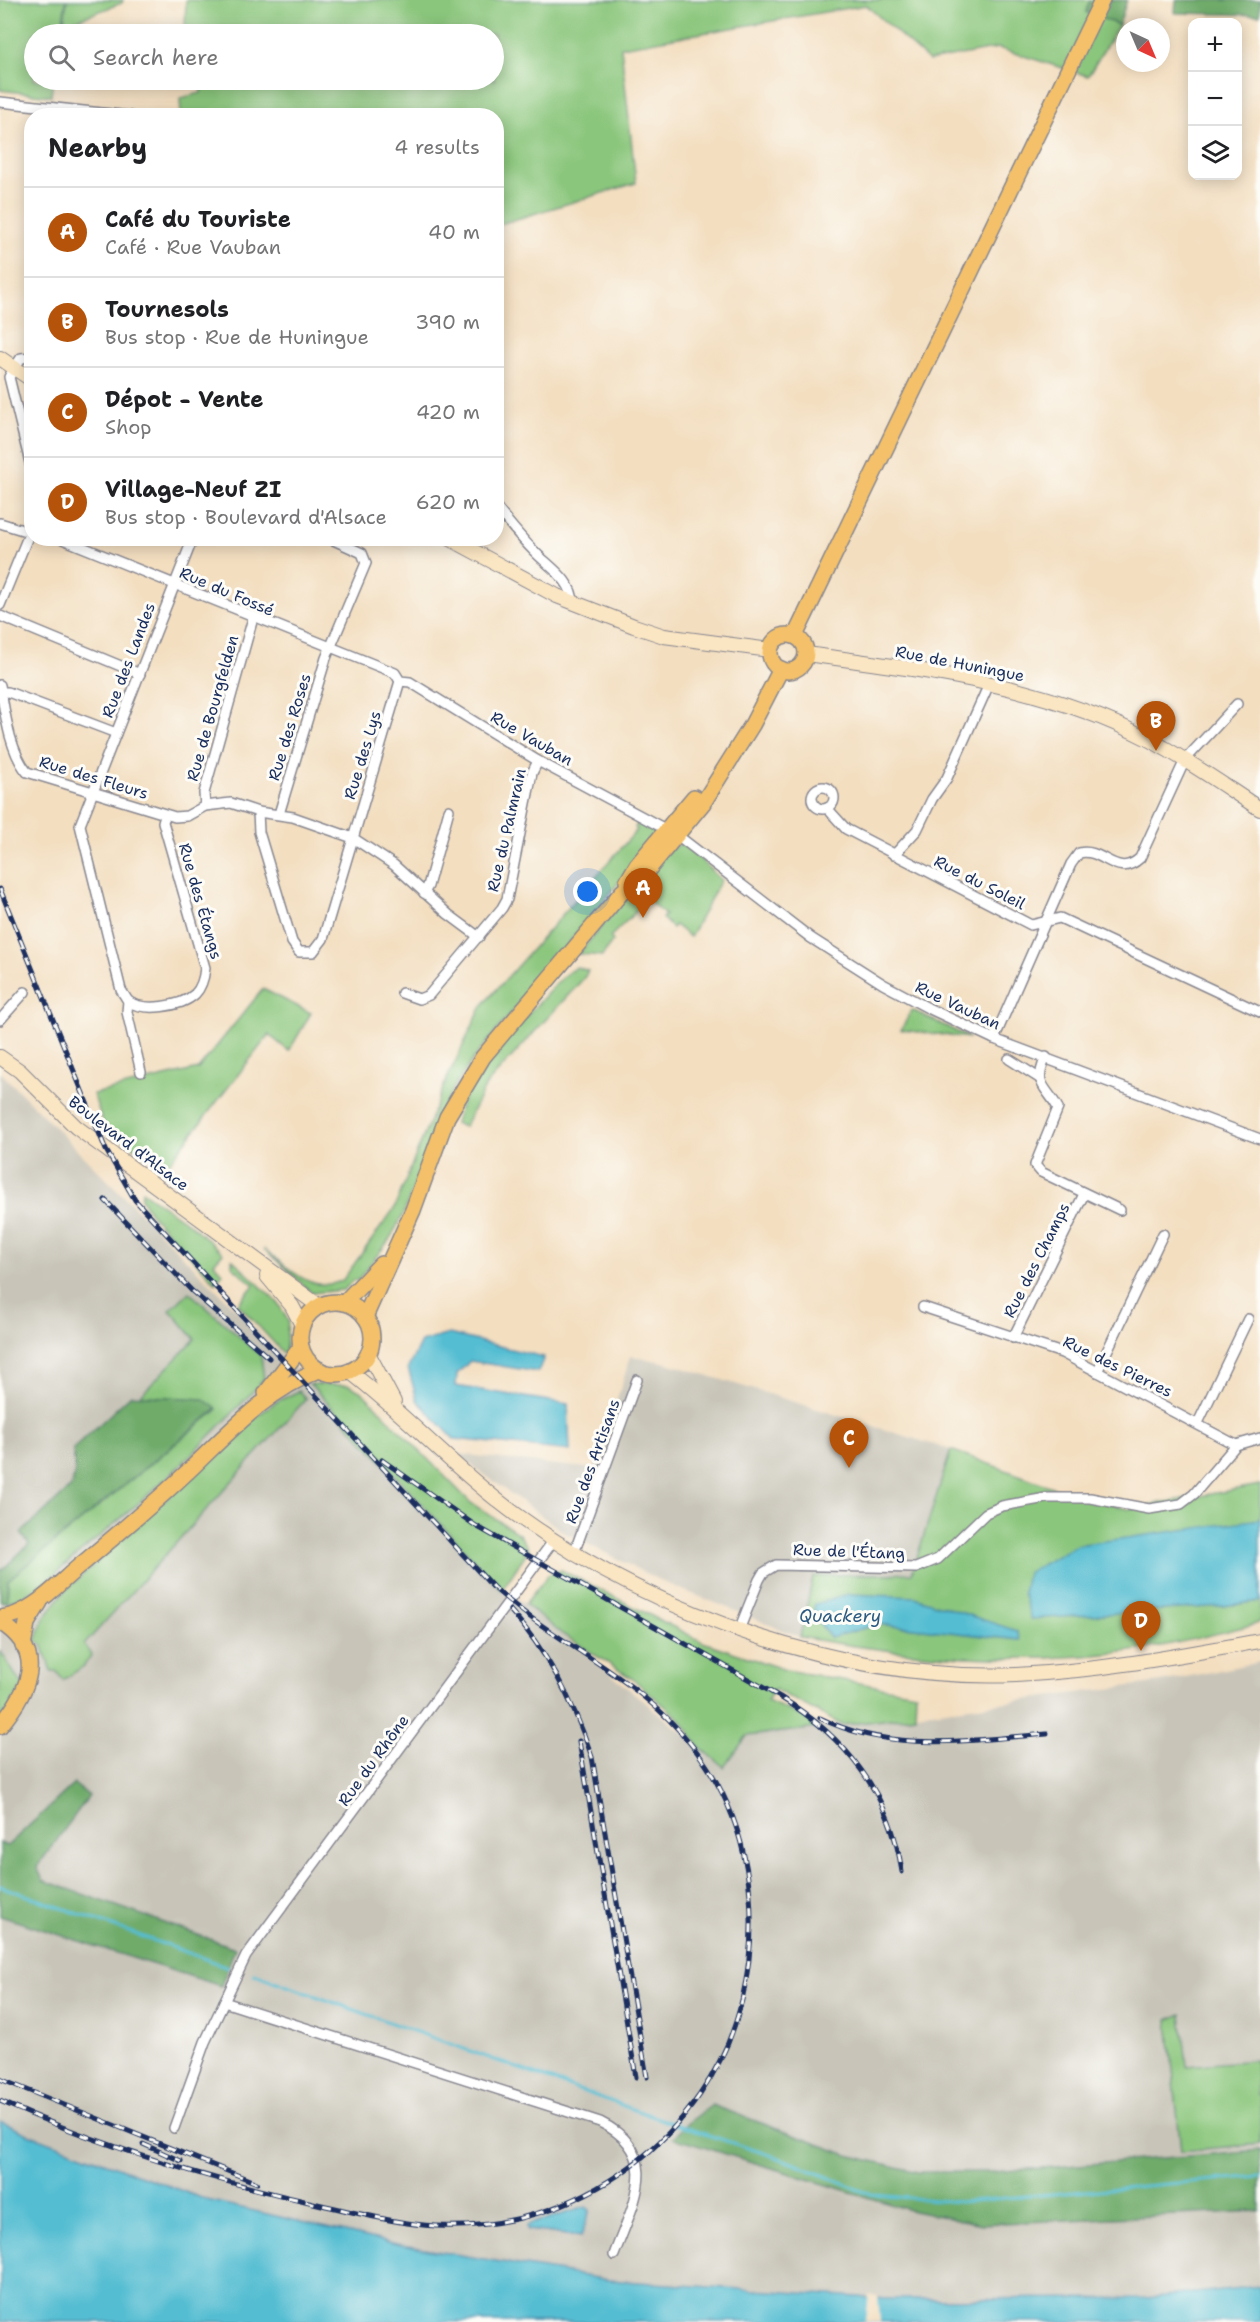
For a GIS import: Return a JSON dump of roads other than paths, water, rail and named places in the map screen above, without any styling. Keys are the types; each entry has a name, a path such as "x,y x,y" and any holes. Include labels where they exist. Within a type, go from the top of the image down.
{"main road":[{"path":"795,636 1102,0"},
{"path":"789,634 795,636 803,643 806,654 798,668 780,669 772,661 770,650 777,638 789,634"},
{"path":"364,1317 413,1210 447,1117 465,1083 483,1057 622,892 637,865 672,832 697,794 715,780 752,725 780,669"},
{"path":"345,1304 394,1250"},
{"path":"332,1303 345,1304 356,1309 364,1317 371,1335 368,1353 360,1364 349,1371 334,1374 319,1370 308,1360 301,1347 302,1325 309,1314 320,1306 332,1303"},
{"path":"0,1726 19,1703 28,1682 30,1666 20,1639 0,1620 17,1614 43,1597 157,1501 250,1411 301,1347"},
{"path":"250,1411 294,1381 319,1370"},
{"path":"23,1646 27,1623 43,1597"}],"street":[{"path":"0,102 47,108"},
{"path":"3,362 24,358"},
{"path":"3,362 24,375"},
{"path":"3,362 24,438"},
{"path":"504,516 534,551 561,576 573,594 573,603"},
{"path":"0,523 24,532"},
{"path":"0,605 25,546"},
{"name":"Rue du Fossé","path":"79,546 384,669"},
{"name":"Rue des Landes","path":"92,794 190,546"},
{"name":"Rue des Roses","path":"279,814 330,649 366,563 362,553 347,546"},
{"path":"463,546 573,603 664,636 770,650"},
{"path":"0,616 140,674"},
{"name":"Rue de Bourgfelden","path":"204,806 204,793 253,618"},
{"name":"Rue de Huningue","path":"806,654 990,682 1035,694 1146,738 1185,760 1260,809"},
{"name":"Rue Vauban","path":"384,669 394,673 400,681 410,682 538,761 672,832 811,938 883,984 994,1039 1260,1139"},
{"name":"Rue des Lys","path":"258,812 259,832 292,942 299,952 306,954 313,952 323,939 400,681"},
{"path":"894,855 917,830 932,799 947,778 990,682"},
{"path":"1,688 116,733"},
{"name":"Rue des Fleurs","path":"1,688 20,763 27,772 92,794 99,792 175,818 187,816 204,806 231,803 258,812 279,814 353,838 394,865 424,893 479,937"},
{"path":"994,1039 1071,864 1079,853 1086,851 1123,867 1132,865 1140,858 1185,760 1237,704"},
{"name":"Rue du Palmrain","path":"402,993 419,999 429,995 479,937 507,899 532,773 538,761"},
{"path":"92,794 80,825 121,990 128,1001 127,1012 141,1072"},
{"name":"Rue du Soleil","path":"827,808 846,829 1031,925 1060,918 1260,1012"},
{"path":"424,893 429,886 449,810"},
{"name":"Rue des Étangs","path":"128,1001 142,1009 188,999 196,993 204,976 205,968 163,822 165,815"},
{"path":"0,1020 24,993"},
{"name":"Boulevard d'Alsace","path":"0,1057 20,1071 76,1127 320,1306"},
{"path":"1039,1078 1046,1058"},
{"path":"1009,1059 1039,1078 1058,1108 1035,1165 1041,1172 1120,1210"},
{"name":"Rue des Champs","path":"1013,1338 1084,1194"},
{"path":"1097,1372 1163,1234"},
{"name":"Boulevard d'Alsace","path":"244,1251 292,1306 302,1325"},
{"name":"Rue des Pierres","path":"923,1307 1062,1353 1236,1445"},
{"path":"1198,1423 1248,1319"},
{"path":"368,1353 401,1414"},
{"path":"349,1371 401,1414 484,1490 554,1540 657,1597 739,1630 790,1646 892,1666 1013,1675 1073,1671 1126,1664 1260,1641"},
{"name":"Rue des Artisans","path":"574,1552 637,1380"},
{"path":"1236,1445 1260,1438"},
{"name":"Rue de l'Étang","path":"739,1630 759,1580 763,1574 776,1565 916,1568 938,1559 986,1514 1002,1506 1046,1497 1090,1498 1149,1509 1181,1504 1194,1494 1236,1445"},
{"name":"Rue du Rhône","path":"174,2128 204,2042 246,1956 554,1540"},
{"path":"224,2002 589,2118 614,2128 632,2148 641,2171 638,2188 614,2255"}],"water":[{"path":"449,1334 544,1357 538,1372 470,1361 457,1374 456,1386 568,1404 570,1451 454,1439 417,1400 408,1368 421,1342"},
{"path":"1260,1519 1260,1601 1223,1606 1031,1619 1023,1593 1027,1573 1077,1545"},
{"name":"Quackery","path":"849,1594 915,1597 1017,1631 1020,1640 878,1624 831,1638 813,1615 815,1604"},
{"path":"0,2121 28,2134 207,2200 401,2245 609,2280 888,2299 1146,2298 1260,2286 1260,2322 0,2322"},
{"path":"586,2207 590,2210 581,2237 528,2230 527,2225"}],"waterway":[{"path":"0,1886 228,1967"},
{"path":"254,1974 677,2125 779,2158 874,2195 960,2202 1260,2176"}],"railway":[{"path":"0,889 106,1150 135,1200 493,1587 544,1627 648,1700 694,1748 713,1776 728,1806 739,1836 746,1868 751,1934 742,2000 725,2050 700,2095 668,2134 629,2167 586,2194 538,2213 488,2224 436,2226 381,2218 243,2186 160,2162 79,2134 0,2101"},
{"path":"105,1200 192,1291 269,1358"},
{"path":"382,1460 476,1526 780,1697 804,1713 845,1750 876,1793 888,1818 902,1872"},
{"path":"510,1610 548,1661 577,1717 592,1757 647,2077"},
{"path":"820,1718 875,1737 903,1740 960,1741 1047,1734"},
{"path":"579,1741 636,2077"},
{"path":"0,2079 257,2183"},
{"path":"143,2144 181,2161"}],"place":[{"name":"Tournesols","path":"1156,751"},
{"name":"Café du Touriste","path":"643,918"},
{"name":"Dépot - Vente","path":"849,1468"},
{"name":"Village-Neuf ZI","path":"1141,1651"}]}
